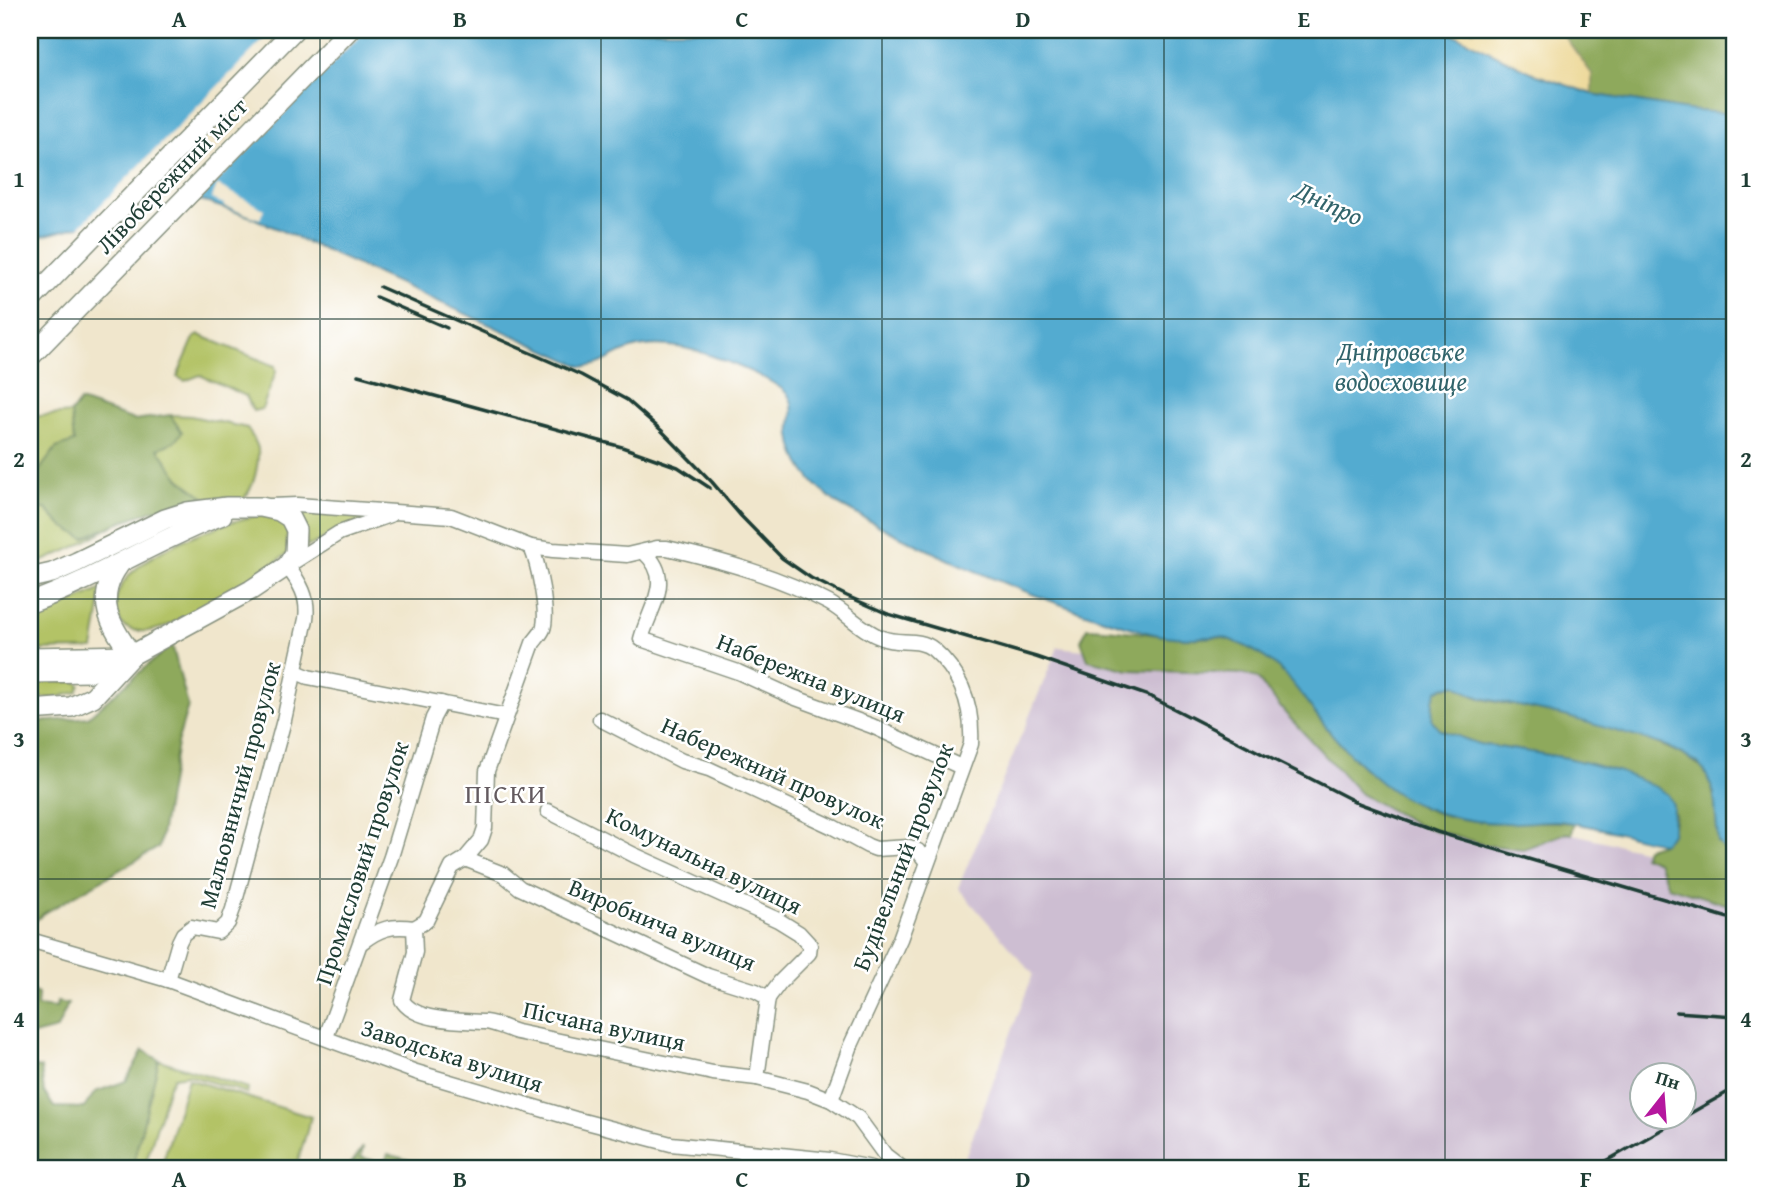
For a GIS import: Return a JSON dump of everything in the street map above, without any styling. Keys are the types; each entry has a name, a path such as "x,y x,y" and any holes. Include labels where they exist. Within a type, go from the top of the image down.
{"main road":[{"name":"Лівобережний міст","path":"30,300 294,30"},
{"name":"Лівобережний міст","path":"30,356 349,30"},
{"path":"30,578 52,573 165,519 187,512 227,507 261,507 279,510 290,518 296,530 297,543 287,566 251,590 132,655 91,672 30,673"},
{"path":"30,603 119,565 197,525 223,515 261,507"},
{"path":"119,565 108,585 108,616 132,655"},
{"path":"30,657 132,655"},
{"path":"30,710 71,707 93,696 132,655"}],"street":[{"name":"Будівельний провулок","path":"261,507 296,505 452,516 531,547 628,555 667,548 758,573 798,588 830,604 881,638 893,642 925,643 931,647 957,677 964,691 972,722 971,744 926,861 900,939 851,1045 831,1100"},
{"path":"287,566 339,533 401,512"},
{"path":"362,942 375,931 394,926 414,928 426,922 452,867 476,848 485,828 486,771 533,643 544,628 537,561 531,547"},
{"name":"Набережна вулиця","path":"644,552 656,565 660,578 656,598 641,639 738,672 793,697 872,726 961,766"},
{"name":"Мальовничий провулок","path":"168,980 179,942 187,930 197,927 218,932 228,923 284,720 308,606 298,581 287,566"},
{"path":"293,671 308,677 506,716"},
{"name":"Промисловий провулок","path":"326,1037 362,942 433,719 441,703"},
{"name":"Набережний провулок","path":"600,719 682,761 709,769 868,846 876,849 909,847 918,851 926,861"},
{"name":"Комунальна вулиця","path":"548,811 634,855 778,920 804,937 811,948 809,953 768,998"},
{"name":"Виробнича вулиця","path":"465,859 503,874 520,888 698,971 756,990 768,998 757,1079"},
{"name":"Пісчана вулиця","path":"414,928 415,952 402,1000 411,1010 454,1022 487,1022 517,1032 808,1091 831,1100 858,1118 885,1155 902,1168"},
{"name":"Заводська вулиця","path":"30,940 168,980 416,1072 512,1102 671,1144 830,1160 872,1168"}],"shaded area":[{"path":"1058,647 1257,670 1516,845 1569,833 1663,855 1735,888 1735,1168 961,1168 1033,974 958,888"}],"green space":[{"path":"1445,30 1735,30 1735,114 1687,110 1592,94 1537,75"},
{"path":"199,335 275,366 276,372 262,409 253,411 246,396 200,375 185,381 177,377 194,338"},
{"path":"80,401 134,420 170,415 182,432 175,441 158,449 180,479 204,497 142,514 84,538 61,525 46,509 30,511 30,483 56,448 74,442 71,413"},
{"path":"71,413 74,442 56,448 30,483 30,417"},
{"path":"170,415 191,416 247,428 256,444 258,455 253,483 243,499 204,497 190,489 178,476 158,448 175,441 182,432"},
{"path":"32,509 46,509 61,525 84,538 124,519 77,546 30,567"},
{"path":"294,511 368,514 367,518 307,547 305,526"},
{"path":"261,515 272,515 288,527 287,554 245,582 169,625 144,631 132,630 122,624 116,601 124,582 141,564 192,536"},
{"path":"103,589 93,649 30,650 30,620"},
{"path":"1087,628 1192,638 1220,637 1234,641 1262,656 1287,676 1343,747 1380,781 1408,800 1461,819 1574,823 1572,834 1566,833 1523,849 1486,845 1418,825 1361,794 1286,714 1257,678 1243,674 1129,670 1088,660 1081,641"},
{"path":"172,644 188,706 177,744 159,847 43,914 30,926 30,721 88,717"},
{"path":"76,681 80,685 77,692 54,698 30,698 30,682"},
{"path":"1455,684 1481,699 1543,711 1651,741 1695,763 1706,774 1712,790 1718,842 1732,851 1735,849 1735,907 1668,886 1658,862 1643,856 1646,848 1663,843 1672,834 1675,814 1620,772 1568,758 1479,744 1440,730 1432,720 1433,700 1437,690"},
{"path":"30,990 38,994 37,1006 56,1008 57,1002 68,1004 57,1029 30,1036"},
{"path":"143,1050 159,1060 132,1168 30,1168 30,1066 41,1068 44,1092 54,1107 84,1108 95,1092 126,1081"},
{"path":"159,1060 248,1088 247,1093 188,1075 174,1077 144,1168 132,1168"},
{"path":"188,1079 311,1117 296,1168 161,1168"},
{"path":"363,1147 361,1157 384,1164 388,1154 434,1168 355,1168 351,1164"}],"sand":[{"path":"1445,30 1560,30 1592,74 1592,94 1537,75"}],"water":[{"name":"Дніпровське водосховище","path":"30,30 1445,30 1537,75 1592,94 1687,110 1735,114 1735,849 1723,848 1718,842 1714,793 1698,763 1667,746 1565,716 1482,698 1455,684 1437,690 1433,700 1432,720 1440,730 1479,744 1568,758 1620,772 1654,786 1668,795 1673,805 1672,834 1663,843 1559,821 1473,821 1441,814 1410,801 1382,783 1344,747 1281,670 1245,646 1220,637 1163,636 1067,607 950,560 838,504 814,483 801,466 791,435 790,398 773,383 725,361 684,348 651,346 637,347 600,363 581,366 249,216 199,200 177,201 42,236 30,235"}],"pier":[{"path":"273,30 366,30 195,204 178,204 77,229"},
{"path":"217,185 264,209 260,219 211,199"}],"railway":[{"path":"380,287 581,375 627,400 661,430 782,558 811,578 847,596 888,614 1036,657 1149,696 1358,803 1437,832 1735,920"},
{"path":"376,297 447,328"},
{"path":"358,375 622,447 678,467 710,488"},
{"path":"1676,1012 1735,1016"},
{"path":"1594,1168 1735,1088"}],"district":[{"name":"ПІСКИ","path":"506,794"}],"water label":[{"name":"Дніпро","path":"1329,203"}]}
